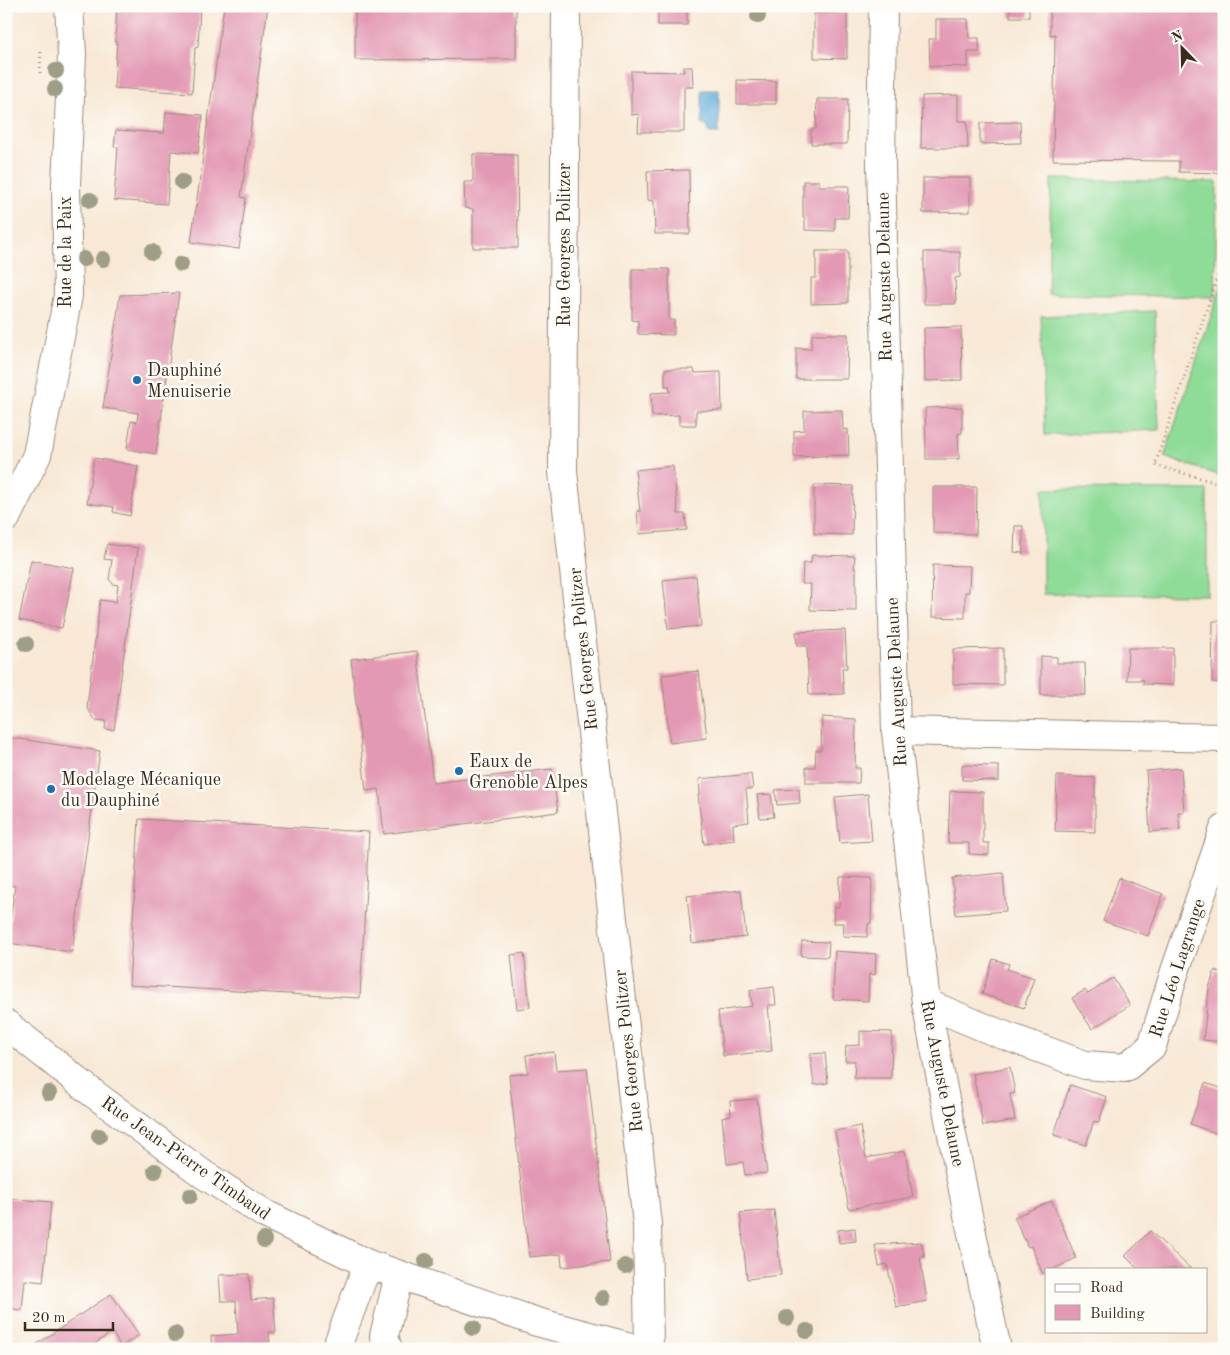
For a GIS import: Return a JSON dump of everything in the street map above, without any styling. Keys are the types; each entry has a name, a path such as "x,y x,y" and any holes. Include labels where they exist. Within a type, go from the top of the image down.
{"street":[{"name":"Rue de la Paix","path":"6,518 37,456 68,296 66,185 72,54 69,6"},
{"name":"Rue Georges Politzer","path":"566,6 563,472 647,1224 649,1349"},
{"name":"Rue Auguste Delaune","path":"882,6 881,165 896,731 926,1003 996,1349"},
{"path":"896,731 1224,738"},
{"name":"Rue Léo Lagrange","path":"926,1003 996,1032 1085,1065 1125,1068 1152,1046 1174,974 1224,829"},
{"name":"Rue Jean-Pierre Timbaud","path":"6,1024 94,1094 210,1179 265,1214 368,1264 537,1322 638,1349"},
{"path":"336,1349 368,1264"},
{"path":"388,1349 384,1336 399,1275"}],"path":[{"path":"1224,256 1155,465 1224,486"}],"green space":[{"path":"1051,179 1217,182 1215,297 1048,294"},
{"path":"1224,277 1224,477 1164,457"},
{"path":"1155,311 1159,430 1045,435 1041,316"},
{"path":"1043,489 1207,490 1207,595 1043,594"}],"water":[{"path":"702,90 719,90 719,133 710,133 706,125 702,125"}],"building":[{"path":"117,6 200,6 198,47 195,48 192,93 114,88"},
{"path":"224,6 268,6 241,197 246,198 239,249 191,242"},
{"path":"355,6 516,6 516,59 355,60"},
{"path":"658,6 718,6 718,9 687,9 687,25 658,25"},
{"path":"1010,6 1029,6 1029,17 1010,17"},
{"path":"1050,6 1224,6 1224,173 1179,172 1179,161 1053,160 1055,34 1050,35"},
{"path":"814,13 847,13 847,59 814,58"},
{"path":"936,19 968,19 969,38 979,38 979,52 968,52 968,67 930,66 929,39 936,39"},
{"path":"683,67 692,67 693,87 684,87 684,132 638,132 639,114 631,115 631,71 684,72"},
{"path":"737,80 776,81 776,104 737,104"},
{"path":"958,95 958,121 967,121 968,148 921,148 922,96"},
{"path":"817,99 848,99 847,144 811,144 811,129 816,129"},
{"path":"166,112 203,115 198,153 171,151 167,204 114,200 118,147 114,147 116,130 164,133"},
{"path":"1020,122 1021,143 980,144 980,123"},
{"path":"473,154 517,155 518,248 473,248 473,209 465,208 464,182 473,182"},
{"path":"689,170 690,234 655,234 654,201 648,200 647,171"},
{"path":"923,178 970,178 970,212 923,213"},
{"path":"803,181 819,181 819,186 849,186 848,218 835,218 835,231 805,230 805,218 803,218"},
{"path":"816,251 848,251 848,303 811,304 811,278 816,278"},
{"path":"924,252 960,252 960,277 955,278 956,303 924,304"},
{"path":"632,269 669,269 669,320 674,320 674,335 638,334 638,321 632,320"},
{"name":"Dauphiné Menuiserie","path":"179,293 156,454 127,449 131,421 137,422 138,413 103,408 120,295"},
{"path":"961,327 962,380 925,381 924,328"},
{"path":"812,334 848,334 847,379 796,379 796,348 811,349"},
{"path":"665,369 694,369 695,373 721,372 722,410 696,411 696,425 679,425 679,415 652,416 651,393 670,392 669,386 665,386"},
{"path":"962,407 962,433 958,434 959,459 926,459 925,408"},
{"path":"842,410 843,430 848,429 849,455 794,457 794,431 804,430 804,411"},
{"path":"94,458 138,466 130,516 113,512 114,507 87,503"},
{"path":"673,466 678,514 685,514 687,530 639,534 637,511 640,511 635,470"},
{"path":"814,485 853,486 852,535 814,534"},
{"path":"933,487 977,487 976,534 933,533"},
{"path":"1015,526 1023,526 1023,553 1014,552"},
{"path":"107,544 138,548 114,730 105,729 106,721 95,720 87,707 100,600 116,602 118,585 113,584 109,579 112,560 104,559"},
{"path":"812,555 855,556 856,611 810,610 811,584 802,584 803,563 811,563"},
{"path":"31,560 74,568 62,628 19,620"},
{"path":"933,565 970,566 969,592 965,592 965,618 932,617"},
{"path":"696,576 701,626 668,629 663,580"},
{"path":"1213,621 1224,621 1224,683 1212,682"},
{"path":"845,630 847,668 842,668 844,694 809,695 807,646 797,646 796,632"},
{"path":"1003,648 1003,685 953,684 953,649"},
{"path":"1128,648 1173,648 1173,685 1143,684 1144,680 1127,680"},
{"path":"417,651 433,783 552,769 558,812 384,834 379,789 366,791 351,659"},
{"path":"1041,656 1057,657 1057,663 1085,663 1086,695 1041,695"},
{"path":"699,671 707,738 670,743 662,675"},
{"path":"822,717 856,719 855,768 860,768 859,783 806,783 806,767 815,767 816,750 821,750"},
{"path":"6,737 100,751 72,952 7,943 15,886 6,885"},
{"path":"962,765 999,766 999,781 962,780"},
{"path":"1181,768 1184,812 1178,812 1180,829 1150,832 1146,771"},
{"path":"751,774 753,789 746,789 749,822 733,824 734,840 704,844 698,795 700,794 699,779"},
{"path":"1057,776 1095,778 1095,832 1055,831"},
{"path":"799,789 800,803 777,805 775,790"},
{"path":"950,791 983,792 983,843 989,843 989,855 969,854 969,843 948,843"},
{"path":"771,794 774,817 760,818 757,795"},
{"path":"868,794 872,841 840,843 835,797"},
{"path":"139,819 369,832 360,998 129,985"},
{"path":"1003,873 1006,911 956,915 952,878"},
{"path":"840,877 872,878 871,923 868,924 867,937 843,936 844,923 833,923 834,907 839,907"},
{"path":"1119,878 1163,894 1148,936 1103,921"},
{"path":"741,890 746,937 692,943 687,896"},
{"path":"802,941 829,942 828,957 801,956"},
{"path":"835,951 876,954 875,975 869,974 868,1001 833,999"},
{"path":"524,953 530,1007 517,1009 511,955"},
{"path":"993,959 1009,964 1007,969 1034,978 1024,1008 982,994"},
{"path":"1215,970 1224,974 1224,1042 1203,1040 1209,988"},
{"path":"1113,978 1130,1005 1092,1029 1072,998 1085,990 1088,994"},
{"path":"774,987 776,1005 768,1005 772,1051 723,1056 718,1011 752,1006 750,990"},
{"path":"860,1031 892,1032 891,1078 854,1078 855,1061 845,1061 846,1046 860,1045"},
{"path":"554,1052 556,1070 587,1068 610,1262 562,1267 561,1254 529,1257 509,1075 528,1073 526,1055"},
{"path":"825,1053 828,1083 814,1085 810,1054"},
{"path":"1010,1067 1015,1093 1010,1094 1015,1120 983,1126 973,1074"},
{"path":"1205,1083 1224,1089 1224,1136 1190,1124"},
{"path":"1070,1085 1107,1097 1099,1122 1094,1121 1086,1145 1054,1135"},
{"path":"757,1099 767,1173 745,1175 743,1162 727,1164 722,1117 731,1115 730,1101"},
{"path":"860,1126 866,1158 905,1151 913,1197 849,1209 835,1131"},
{"path":"6,1198 51,1202 43,1282 25,1280 22,1310 6,1308"},
{"path":"1052,1201 1076,1258 1056,1268 1045,1268 1043,1274 1031,1246 1028,1247 1014,1217"},
{"path":"774,1210 781,1275 747,1279 740,1213"},
{"path":"855,1228 856,1241 839,1243 838,1230"},
{"path":"1150,1231 1190,1268 1137,1268 1125,1256"},
{"path":"921,1242 925,1257 920,1257 927,1301 896,1307 887,1264 879,1266 875,1245"},
{"path":"249,1274 251,1300 273,1298 276,1332 269,1332 270,1349 212,1349 211,1336 238,1334 236,1301 221,1301 219,1275"},
{"path":"111,1294 139,1335 121,1347 112,1332 87,1349 41,1349 37,1344"}],"place":[{"name":"Dauphiné Menuiserie","path":"137,380"},
{"name":"Eaux de Grenoble Alpes","path":"459,771"},
{"name":"Modelage Mécanique du Dauphiné","path":"51,789"}]}
